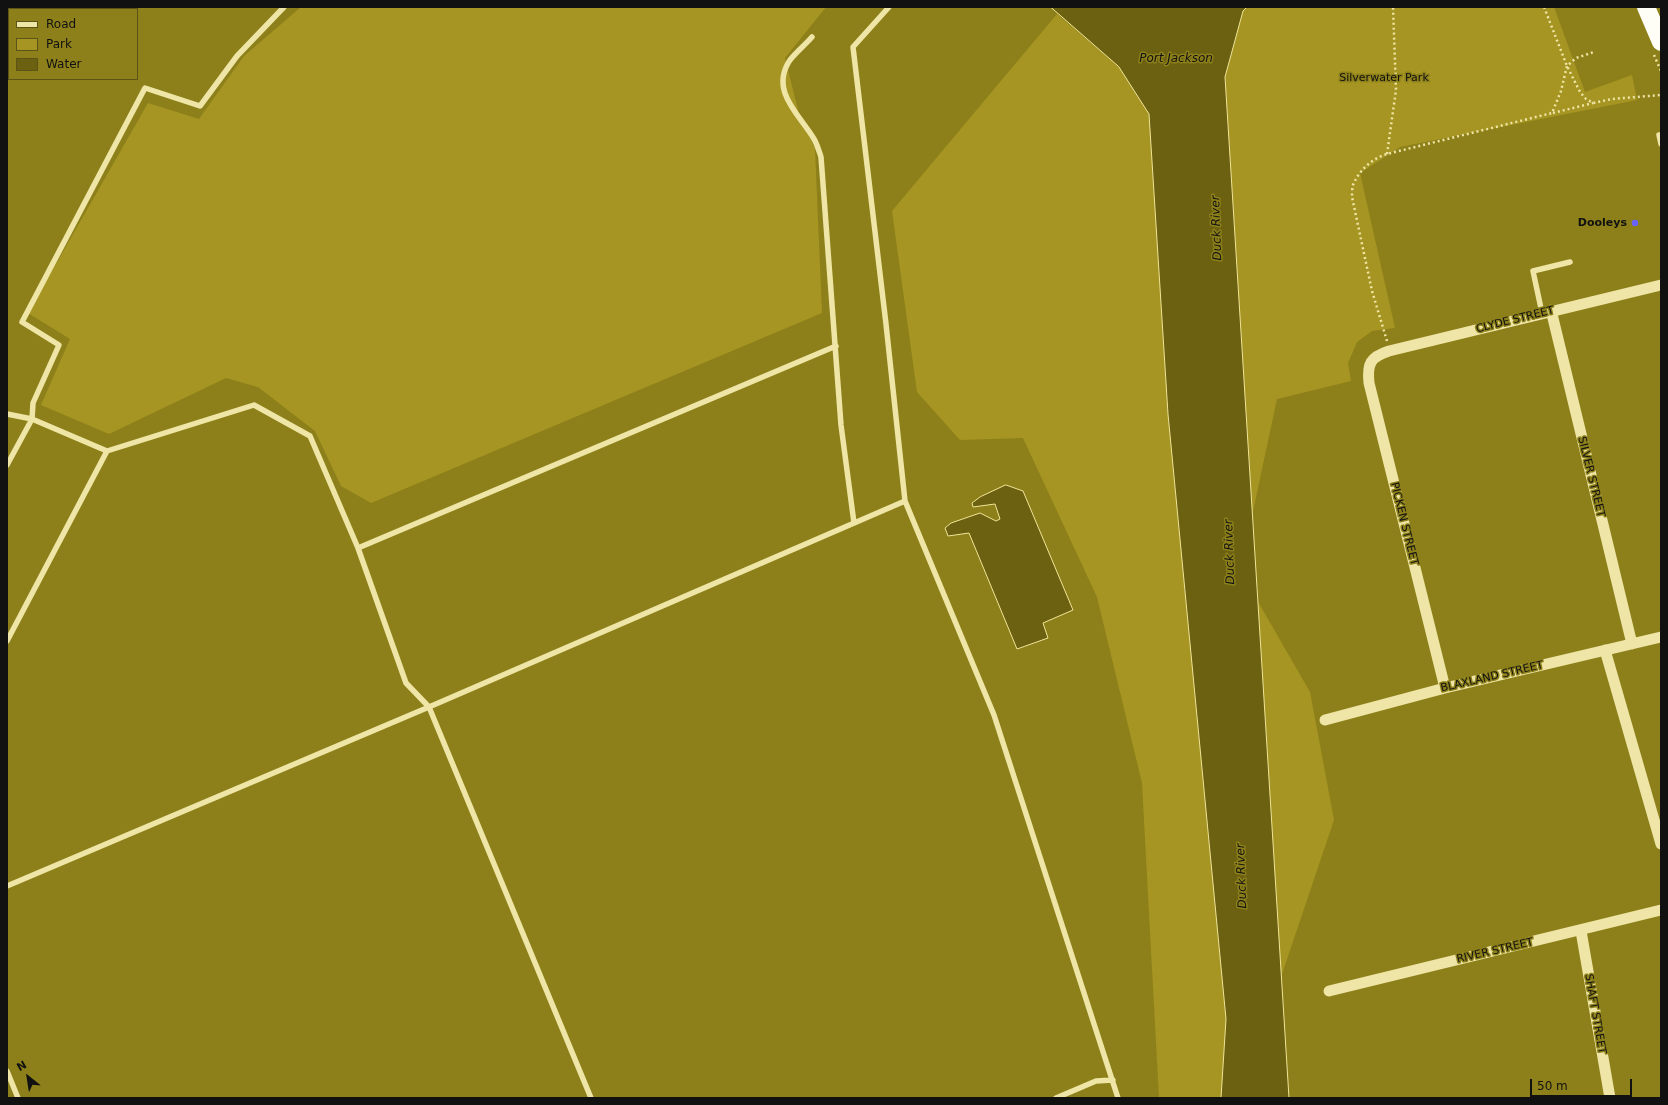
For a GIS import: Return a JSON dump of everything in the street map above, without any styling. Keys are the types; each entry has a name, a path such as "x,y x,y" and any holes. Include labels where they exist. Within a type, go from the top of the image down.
{"highway":[{"path":"1646,7 1661,42"}],"street":[{"name":"CLYDE STREET","path":"1372,361 1378,355 1390,351 1661,285"},
{"name":"SILVER STREET","path":"1547,312 1632,644"},
{"name":"PICKEN STREET","path":"1372,361 1368,370 1369,384 1445,688"},
{"name":"BLAXLAND STREET","path":"1325,720 1445,688 1661,637"},
{"path":"1605,650 1661,844"},
{"name":"RIVER STREET","path":"1329,991 1581,931 1661,910"},
{"name":"SHAFT STREET","path":"1581,931 1610,1098"}],"lane":[{"path":"7,465 32,419 33,403 59,345 22,322 145,88 200,106 237,56 284,7"},
{"path":"889,7 854,48 905,501 994,715 1118,1098"},
{"path":"812,37 790,60 783,78 786,97 793,112 815,140 821,156 841,424 854,523"},
{"path":"1659,136 1661,144"},
{"path":"1547,312 1533,270 1570,262"},
{"path":"358,548 836,346"},
{"path":"7,414 32,419 107,451 254,405 310,436 358,548 406,683 429,707 591,1098"},
{"path":"7,641 107,451"},
{"path":"7,886 429,707 905,501"},
{"path":"7,1072 18,1098"},
{"path":"1056,1098 1096,1081 1113,1080"}],"path":[{"path":"1387,154 1396,90 1393,7"},
{"path":"1544,7 1567,66 1580,92 1586,99 1593,103"},
{"path":"1552,113 1561,91 1567,66 1576,58 1594,52"},
{"path":"1390,351 1372,291 1352,197 1353,185 1364,169 1377,157 1387,154 1593,103 1612,99 1661,95"}],"green space":[{"path":"301,7 826,7 785,58 799,114 815,149 822,313 371,503 341,486 315,431 258,387 226,378 109,434 41,405 70,339 28,313 148,103 199,119 244,56"},
{"name":"Silverwater Park","path":"1247,7 1554,7 1585,92 1632,75 1637,100 1400,147 1360,173 1395,328 1372,331 1357,342 1348,363 1351,381 1277,399 1252,516 1225,77 1243,11"},
{"path":"1057,14 1119,67 1149,114 1168,414 1226,1019 1221,1098 1159,1098 1142,783 1097,597 1023,438 960,440 917,392 892,211"},
{"path":"1257,600 1310,692 1334,820 1281,977"}],"water":[{"name":"Port Jackson","path":"1051,7 1247,7 1243,11 1225,77 1289,1098 1221,1098 1226,1019 1168,414 1149,114 1119,67"},
{"path":"1006,485 1023,491 1073,610 1043,623 1048,638 1017,649 969,533 948,536 945,528 951,523 980,513 996,521 1000,519 995,504 973,507 972,503 980,497"}],"place":[{"name":"Dooleys","path":"1635,223"}],"water label":[{"name":"Duck River","path":"1217,228"},
{"name":"Duck River","path":"1230,552"},
{"name":"Duck River","path":"1242,876"}]}
